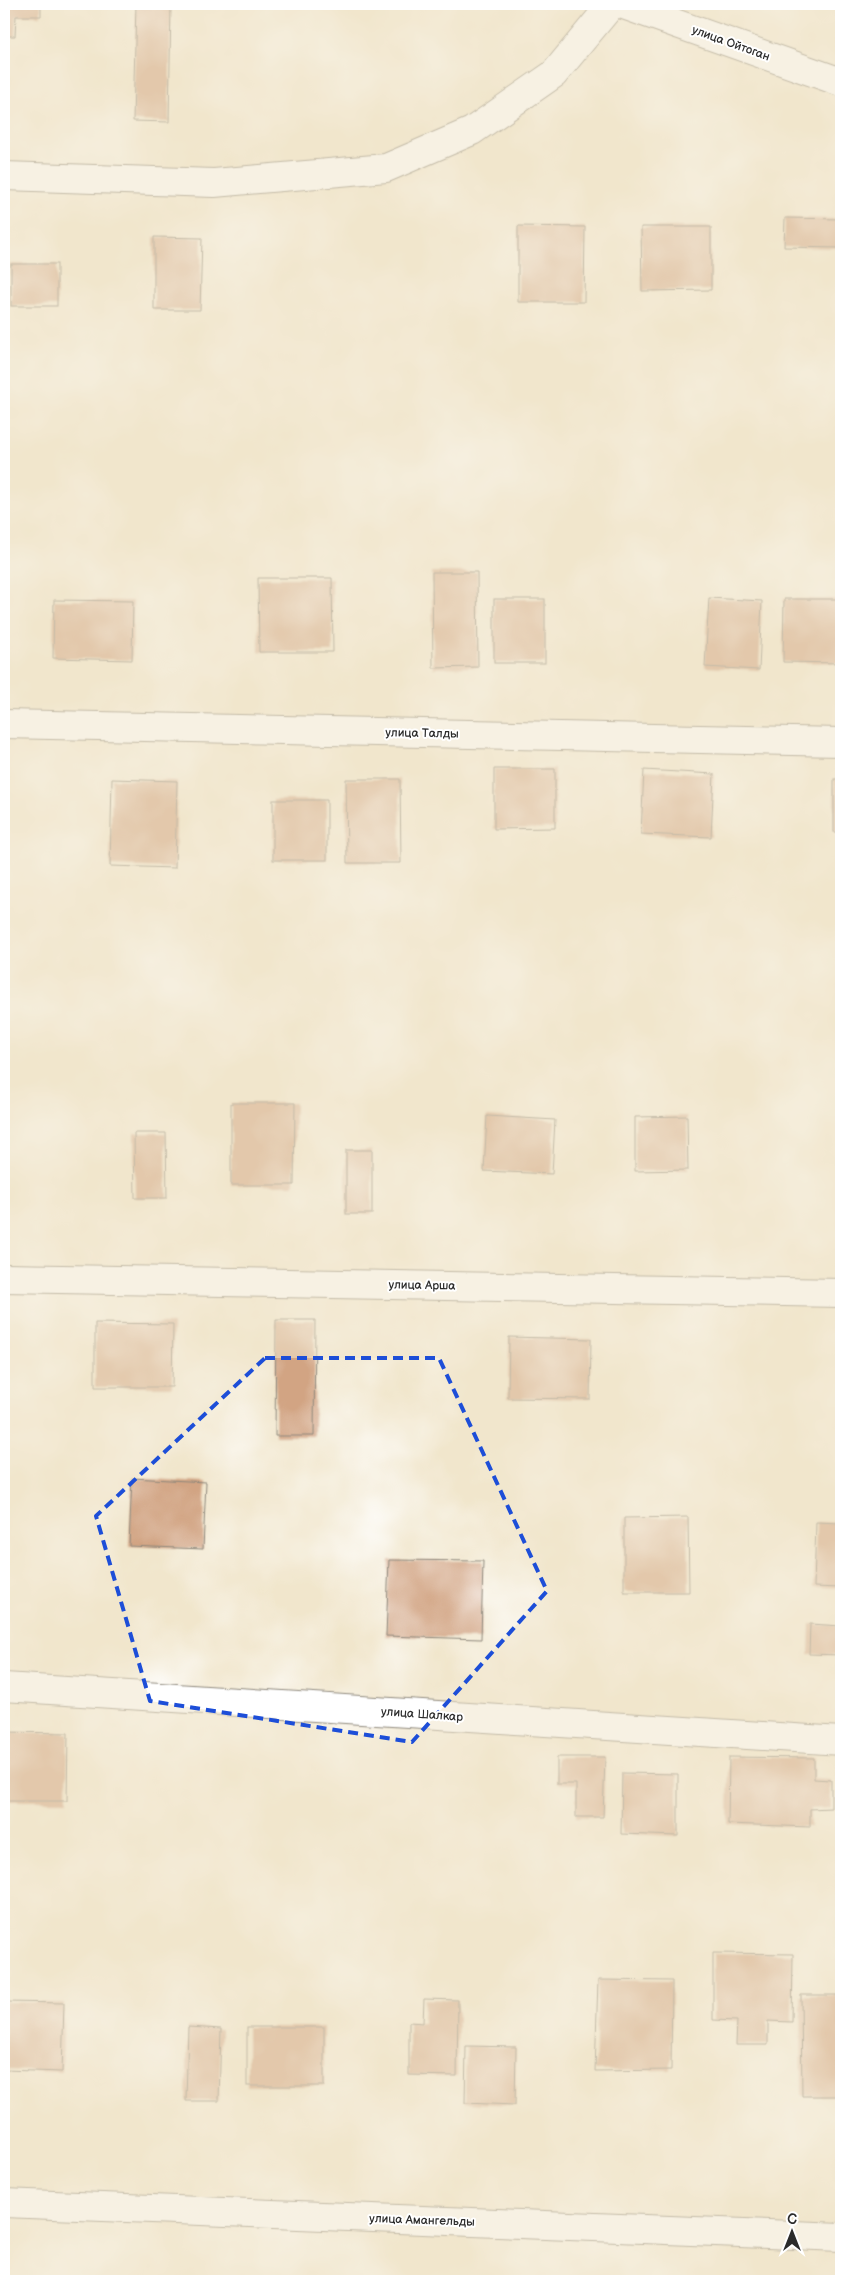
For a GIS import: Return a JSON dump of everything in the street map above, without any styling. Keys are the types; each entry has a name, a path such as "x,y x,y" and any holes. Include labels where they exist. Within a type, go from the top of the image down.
{"street":[{"path":"4,176 214,183 386,168 472,131 554,74 612,4"},
{"name":"улица Ойтоган","path":"621,4 841,82"},
{"name":"улица Талды","path":"4,724 841,742"},
{"name":"улица Арша","path":"4,1278 841,1293"},
{"name":"улица Шалкар","path":"4,1687 841,1741"},
{"name":"улица Амангельды","path":"4,2203 841,2237"}],"highlighted area":[{"path":"265,1358 439,1358 547,1591 412,1742 150,1701 96,1516"}],"building":[{"path":"4,4 41,4 41,16 16,16 15,36 4,36"},
{"path":"136,4 171,4 169,122 133,121"},
{"path":"785,218 841,219 841,248 784,247"},
{"path":"518,226 585,227 584,302 518,302"},
{"path":"641,227 711,227 711,290 642,291"},
{"path":"154,237 202,238 200,310 154,310"},
{"path":"11,264 57,264 57,306 11,306"},
{"path":"432,572 477,572 478,667 433,668"},
{"path":"258,578 332,578 333,652 259,652"},
{"path":"709,598 762,601 759,670 705,667"},
{"path":"494,599 545,599 545,663 494,663"},
{"path":"784,599 841,599 841,663 783,662"},
{"path":"54,600 133,601 132,660 53,658"},
{"path":"494,769 555,769 555,828 494,829"},
{"path":"644,770 714,774 711,837 641,834"},
{"path":"112,779 177,781 175,868 110,866"},
{"path":"346,779 400,779 401,863 347,863"},
{"path":"834,779 841,779 841,832 834,832"},
{"path":"273,800 327,800 327,860 273,860"},
{"path":"231,1103 295,1103 294,1185 231,1185"},
{"path":"487,1116 555,1120 552,1174 484,1171"},
{"path":"687,1116 688,1170 635,1171 635,1117"},
{"path":"134,1133 166,1133 167,1198 135,1198"},
{"path":"346,1150 372,1150 372,1214 346,1214"},
{"path":"276,1320 315,1320 314,1436 275,1436"},
{"path":"95,1323 173,1324 172,1387 95,1387"},
{"path":"4,1332 8,1332 8,1395 4,1395"},
{"path":"509,1337 591,1339 590,1399 508,1398"},
{"path":"841,1438 841,1463 839,1462"},
{"path":"132,1478 206,1482 203,1549 129,1546"},
{"path":"688,1517 689,1592 624,1592 624,1518"},
{"path":"816,1522 841,1523 841,1588 814,1587"},
{"path":"389,1560 483,1561 481,1639 386,1636"},
{"path":"810,1624 841,1626 841,1655 809,1654"},
{"path":"4,1732 68,1733 67,1801 4,1801"},
{"path":"557,1757 605,1757 603,1817 576,1817 576,1784 557,1784"},
{"path":"729,1757 814,1758 814,1779 831,1780 831,1808 810,1809 810,1827 728,1824"},
{"path":"622,1773 678,1774 678,1836 621,1834"},
{"path":"713,1953 793,1954 792,2022 768,2021 768,2045 736,2045 737,2021 713,2020"},
{"path":"598,1980 672,1981 671,2070 595,2071"},
{"path":"801,1995 841,1995 841,2096 802,2096"},
{"path":"424,1999 458,2000 457,2076 409,2075 409,2022 423,2023"},
{"path":"5,2002 64,2003 62,2072 4,2070"},
{"path":"188,2027 221,2029 219,2101 186,2101"},
{"path":"247,2027 324,2027 324,2086 247,2086"},
{"path":"466,2046 516,2047 515,2105 465,2103"}]}
